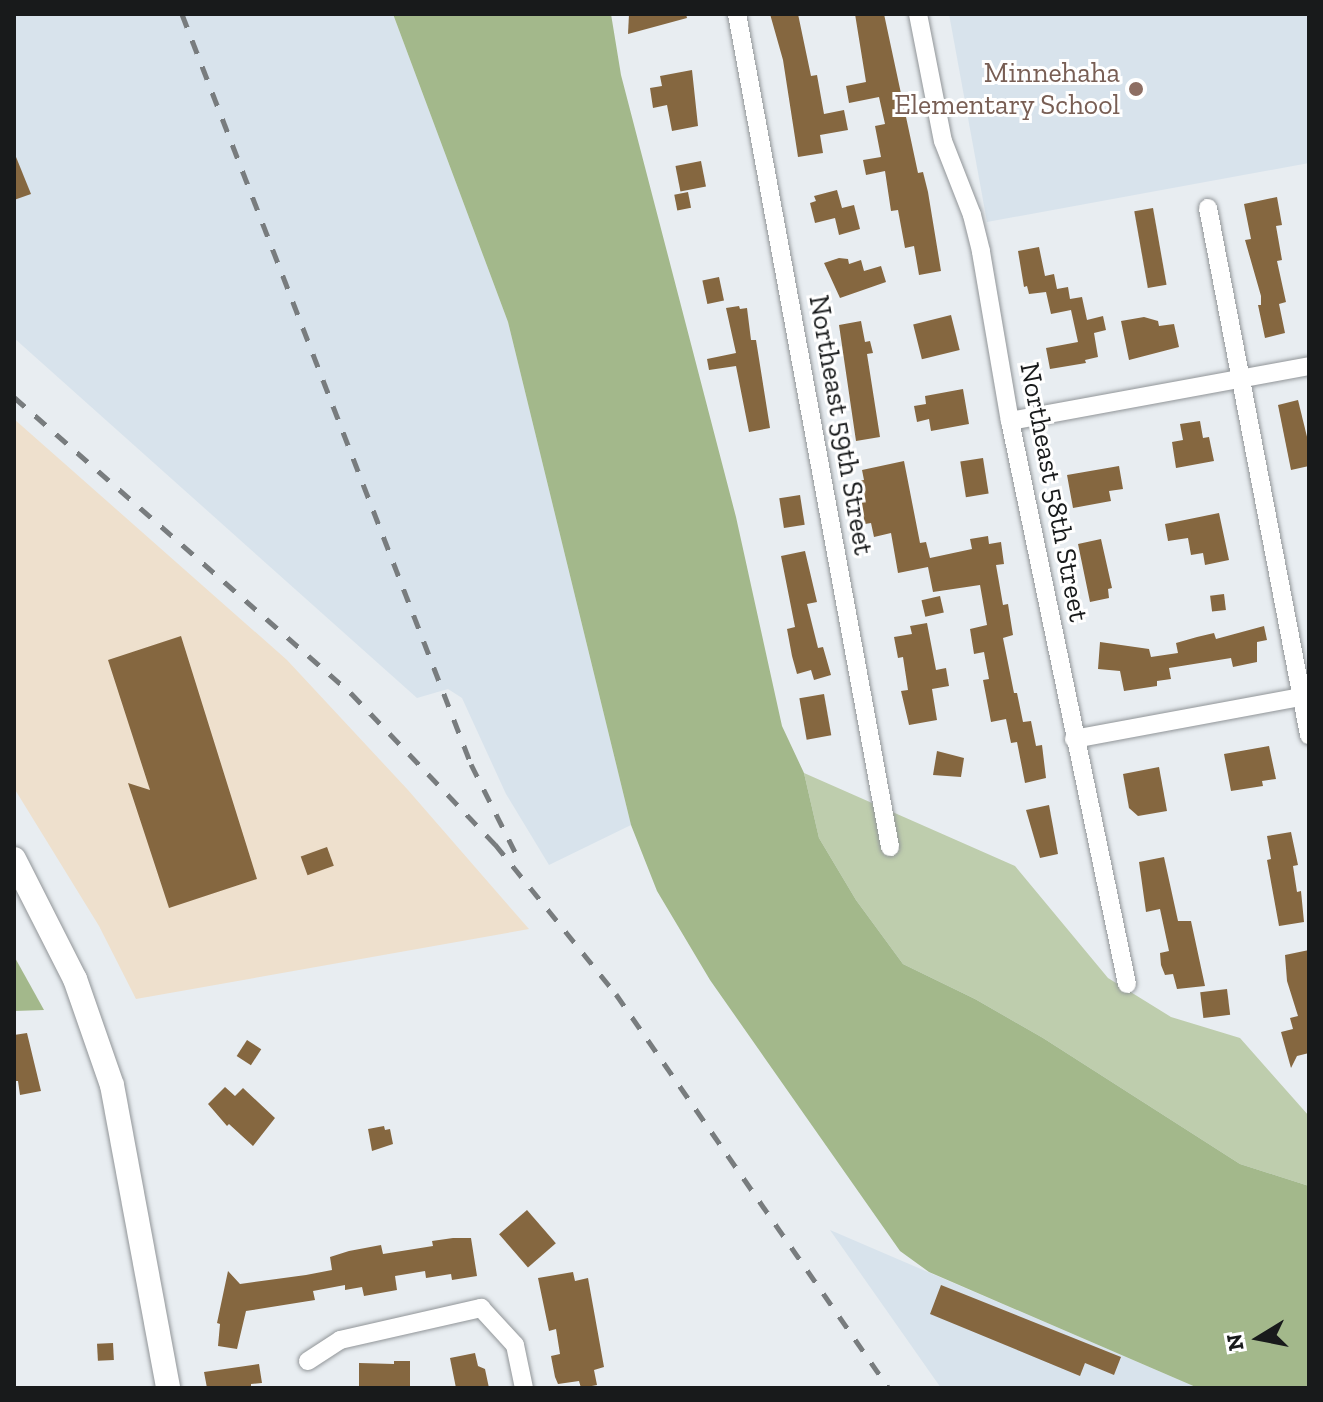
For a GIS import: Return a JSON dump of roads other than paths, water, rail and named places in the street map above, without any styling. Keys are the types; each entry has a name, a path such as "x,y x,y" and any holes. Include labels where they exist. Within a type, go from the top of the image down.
{"main road":[{"path":"14,859 75,979 112,1085 168,1388"}],"street":[{"name":"Northeast 59th Street","path":"737,14 890,847"},
{"name":"Northeast 58th Street","path":"918,14 943,141 972,215 981,252 1010,421 1127,984"},
{"path":"1208,208 1309,735"},
{"path":"1010,421 1309,366"},
{"path":"1074,739 1301,697"},
{"path":"308,1361 340,1340 481,1308 515,1345 524,1388"}],"railway":[{"path":"182,14 471,764 519,860"},
{"path":"14,397 351,693 495,844 616,994 889,1388"}],"place":[{"name":"Minnehaha Elementary School","path":"1136,89"}]}
